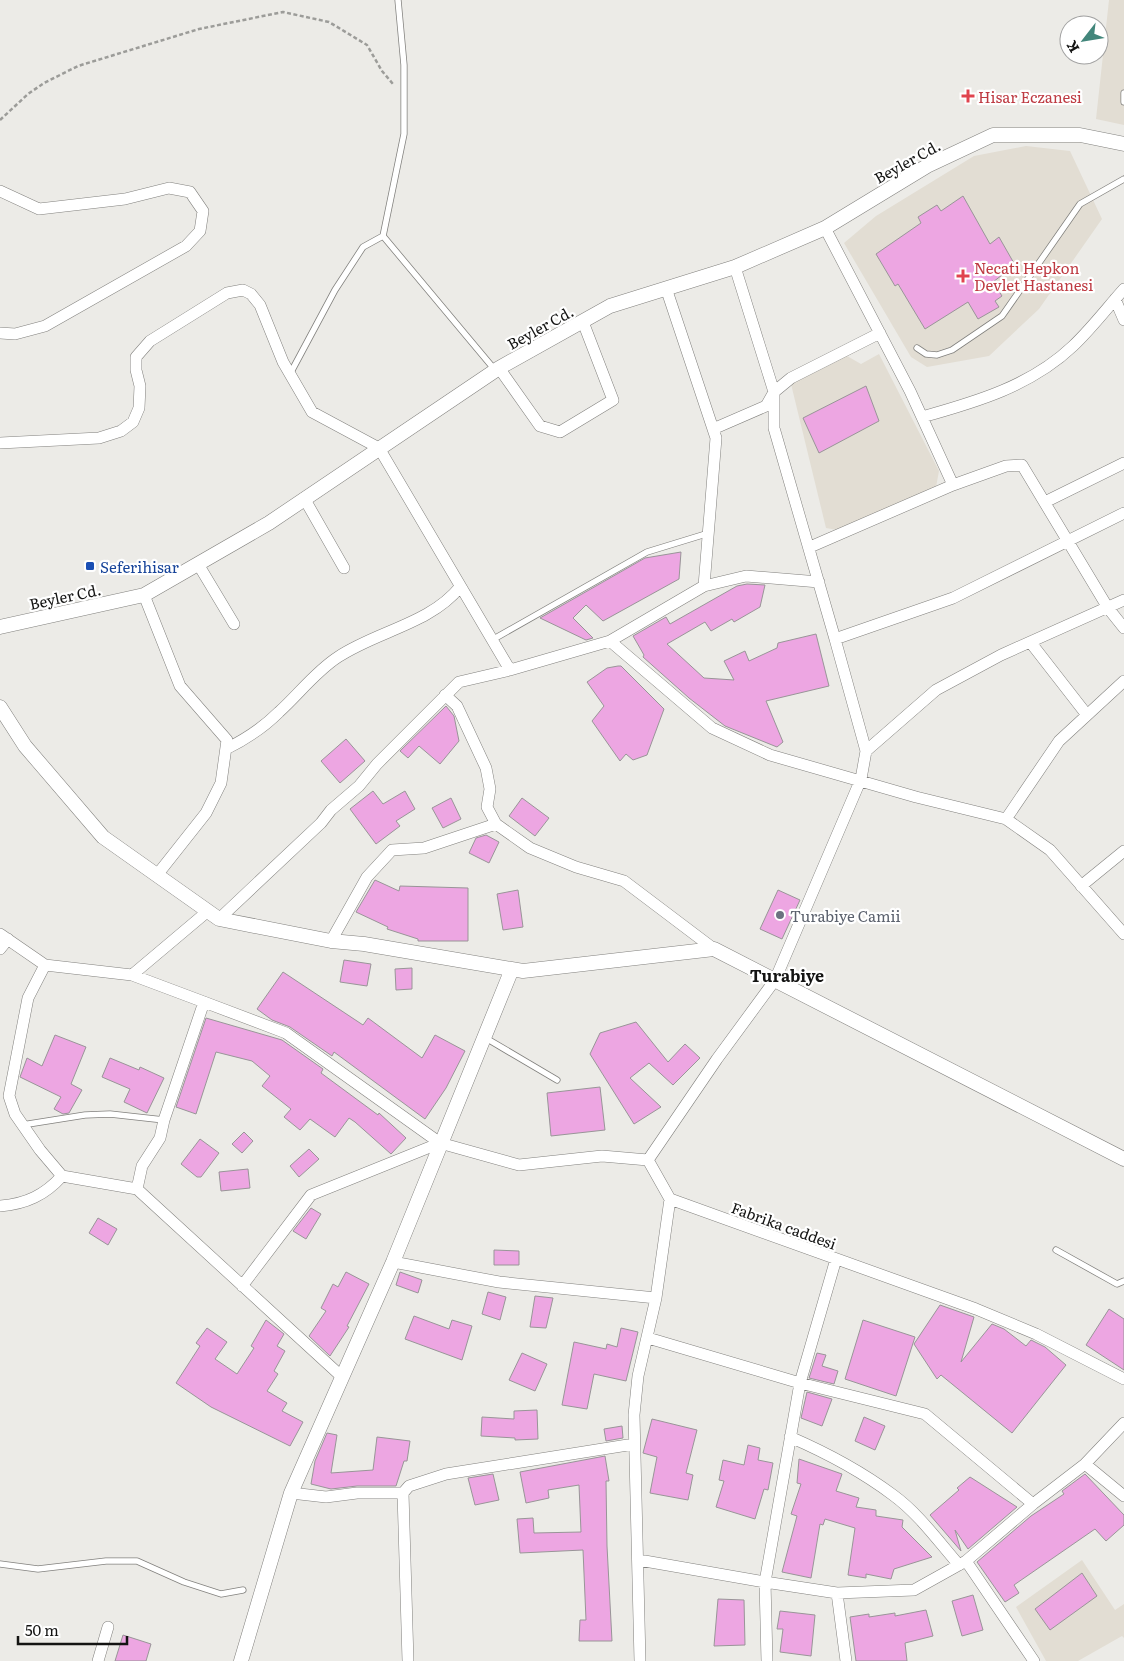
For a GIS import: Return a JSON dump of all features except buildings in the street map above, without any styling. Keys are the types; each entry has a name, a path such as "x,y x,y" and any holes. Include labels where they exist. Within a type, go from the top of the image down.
{"street":[{"name":"Beyler Cd.","path":"0,627 144,595 269,523 497,369 610,306 735,267 825,228 927,166 993,135 1080,135 1124,144"},
{"path":"0,191 39,209 125,199 169,188 190,192 203,210 200,231 186,246 45,326 15,334 0,333"},
{"path":"825,228 922,417 953,485"},
{"path":"648,1160 716,1059 775,980 861,780 866,751 810,547 774,428 774,392 735,267"},
{"path":"666,288 716,438 704,586"},
{"path":"922,417 1007,390 1035,374 1073,347 1124,289"},
{"path":"0,442 98,438 121,431 133,422 139,408 140,386 136,370 136,358 150,341 227,293 243,290 252,294 260,305 290,374 312,412 379,448 510,670"},
{"path":"1115,299 1124,320"},
{"path":"497,369 540,426 560,432 613,400 583,322"},
{"path":"714,429 766,406 774,392 791,378 880,333"},
{"path":"1045,502 1124,463"},
{"path":"810,547 953,485 1006,466 1022,465 1108,608 1124,628"},
{"path":"304,498 344,568"},
{"path":"835,639 953,598 1124,513"},
{"path":"198,564 234,624"},
{"path":"132,975 214,915 321,824 331,810 359,786 377,764 459,682 510,670 610,641 704,586 746,576 819,582"},
{"path":"226,749 252,735 278,714 316,674 339,656 435,609 460,587"},
{"path":"144,595 180,686 227,740 221,784 210,805 157,875"},
{"path":"866,751 936,690 1001,655 1124,600"},
{"path":"610,641 712,728 770,755 916,797 1006,820 1050,850 1124,934"},
{"path":"1031,643 1087,715"},
{"path":"1006,820 1059,741 1122,686"},
{"path":"445,695 457,706 486,768 490,789 487,807 496,824 530,848 576,867 624,881 714,949 1124,1159"},
{"path":"0,706 25,746 104,837 214,915 331,941 364,944 523,971 714,949"},
{"path":"331,941 367,877 392,850 424,848 496,824"},
{"path":"1081,886 1124,851"},
{"path":"0,949 4,936 45,965 132,975 286,1033 440,1143 519,1165 602,1156 648,1160"},
{"path":"45,965 28,998 9,1096 22,1125 62,1176 137,1190 341,1376"},
{"path":"241,1661 291,1493 341,1376 393,1262 512,970"},
{"path":"137,1190 142,1166 160,1138 164,1120 204,1002"},
{"path":"242,1286 311,1195 440,1143"},
{"path":"640,1661 634,1415 638,1376 656,1298 670,1199 648,1160"},
{"path":"0,1206 15,1205 37,1198 50,1190 62,1176"},
{"name":"Fabrika caddesi","path":"670,1199 836,1260 939,1295 1036,1334 1124,1379"},
{"path":"767,1661 765,1582 800,1383 836,1260"},
{"path":"393,1262 499,1282 656,1298"},
{"path":"648,1338 800,1383 925,1414 1033,1504"},
{"path":"639,1560 837,1593 914,1590 962,1563 1085,1464 1124,1423"},
{"path":"790,1438 835,1456 894,1496 962,1563 1034,1661"},
{"path":"408,1661 403,1493 409,1486 446,1474 634,1444"},
{"path":"1085,1464 1124,1496"},
{"path":"291,1493 326,1497 357,1493 403,1493"},
{"path":"837,1593 846,1661"},
{"path":"98,1661 108,1627"}],"lane":[{"path":"290,374 335,290 363,247 383,236 404,134 404,65 398,0"},
{"path":"1124,93 1124,102"},
{"path":"917,348 926,354 937,355 952,350 1002,316 1080,204 1124,179"},
{"path":"383,236 497,369"},
{"path":"492,640 647,552 708,533"},
{"path":"484,1037 558,1080"},
{"path":"22,1125 85,1115 110,1114 164,1120"},
{"path":"1056,1250 1117,1284 1124,1281"},
{"path":"0,1564 38,1569 106,1561 137,1561 184,1582 220,1594 242,1590"}],"path":[{"path":"0,120 33,90 78,66 198,29 284,12 329,22 367,45 382,71 405,99"}],"shaded area":[{"path":"1109,0 1124,0 1124,125 1096,119 1102,65 1109,65 1109,15 1107,15"},
{"name":"Necati Hepkon Devlet Hastanesi","path":"1026,146 1070,151 1102,219 1039,309 989,356 927,367 911,357 844,243 876,216 974,156"},
{"path":"879,354 939,471 936,487 837,530 826,528 791,384 847,356 861,364"},
{"path":"1082,1560 1115,1610 1124,1604 1124,1638 1122,1636 1078,1661 1046,1661 1016,1607"}],"place":[{"name":"Hisar Eczanesi","path":"968,96"},
{"name":"Necati Hepkon Devlet Hastanesi","path":"963,276"},
{"name":"Seferihisar","path":"90,566"},
{"name":"Turabiye Camii","path":"780,915"}],"district":[{"name":"Turabiye","path":"787,975"}]}
